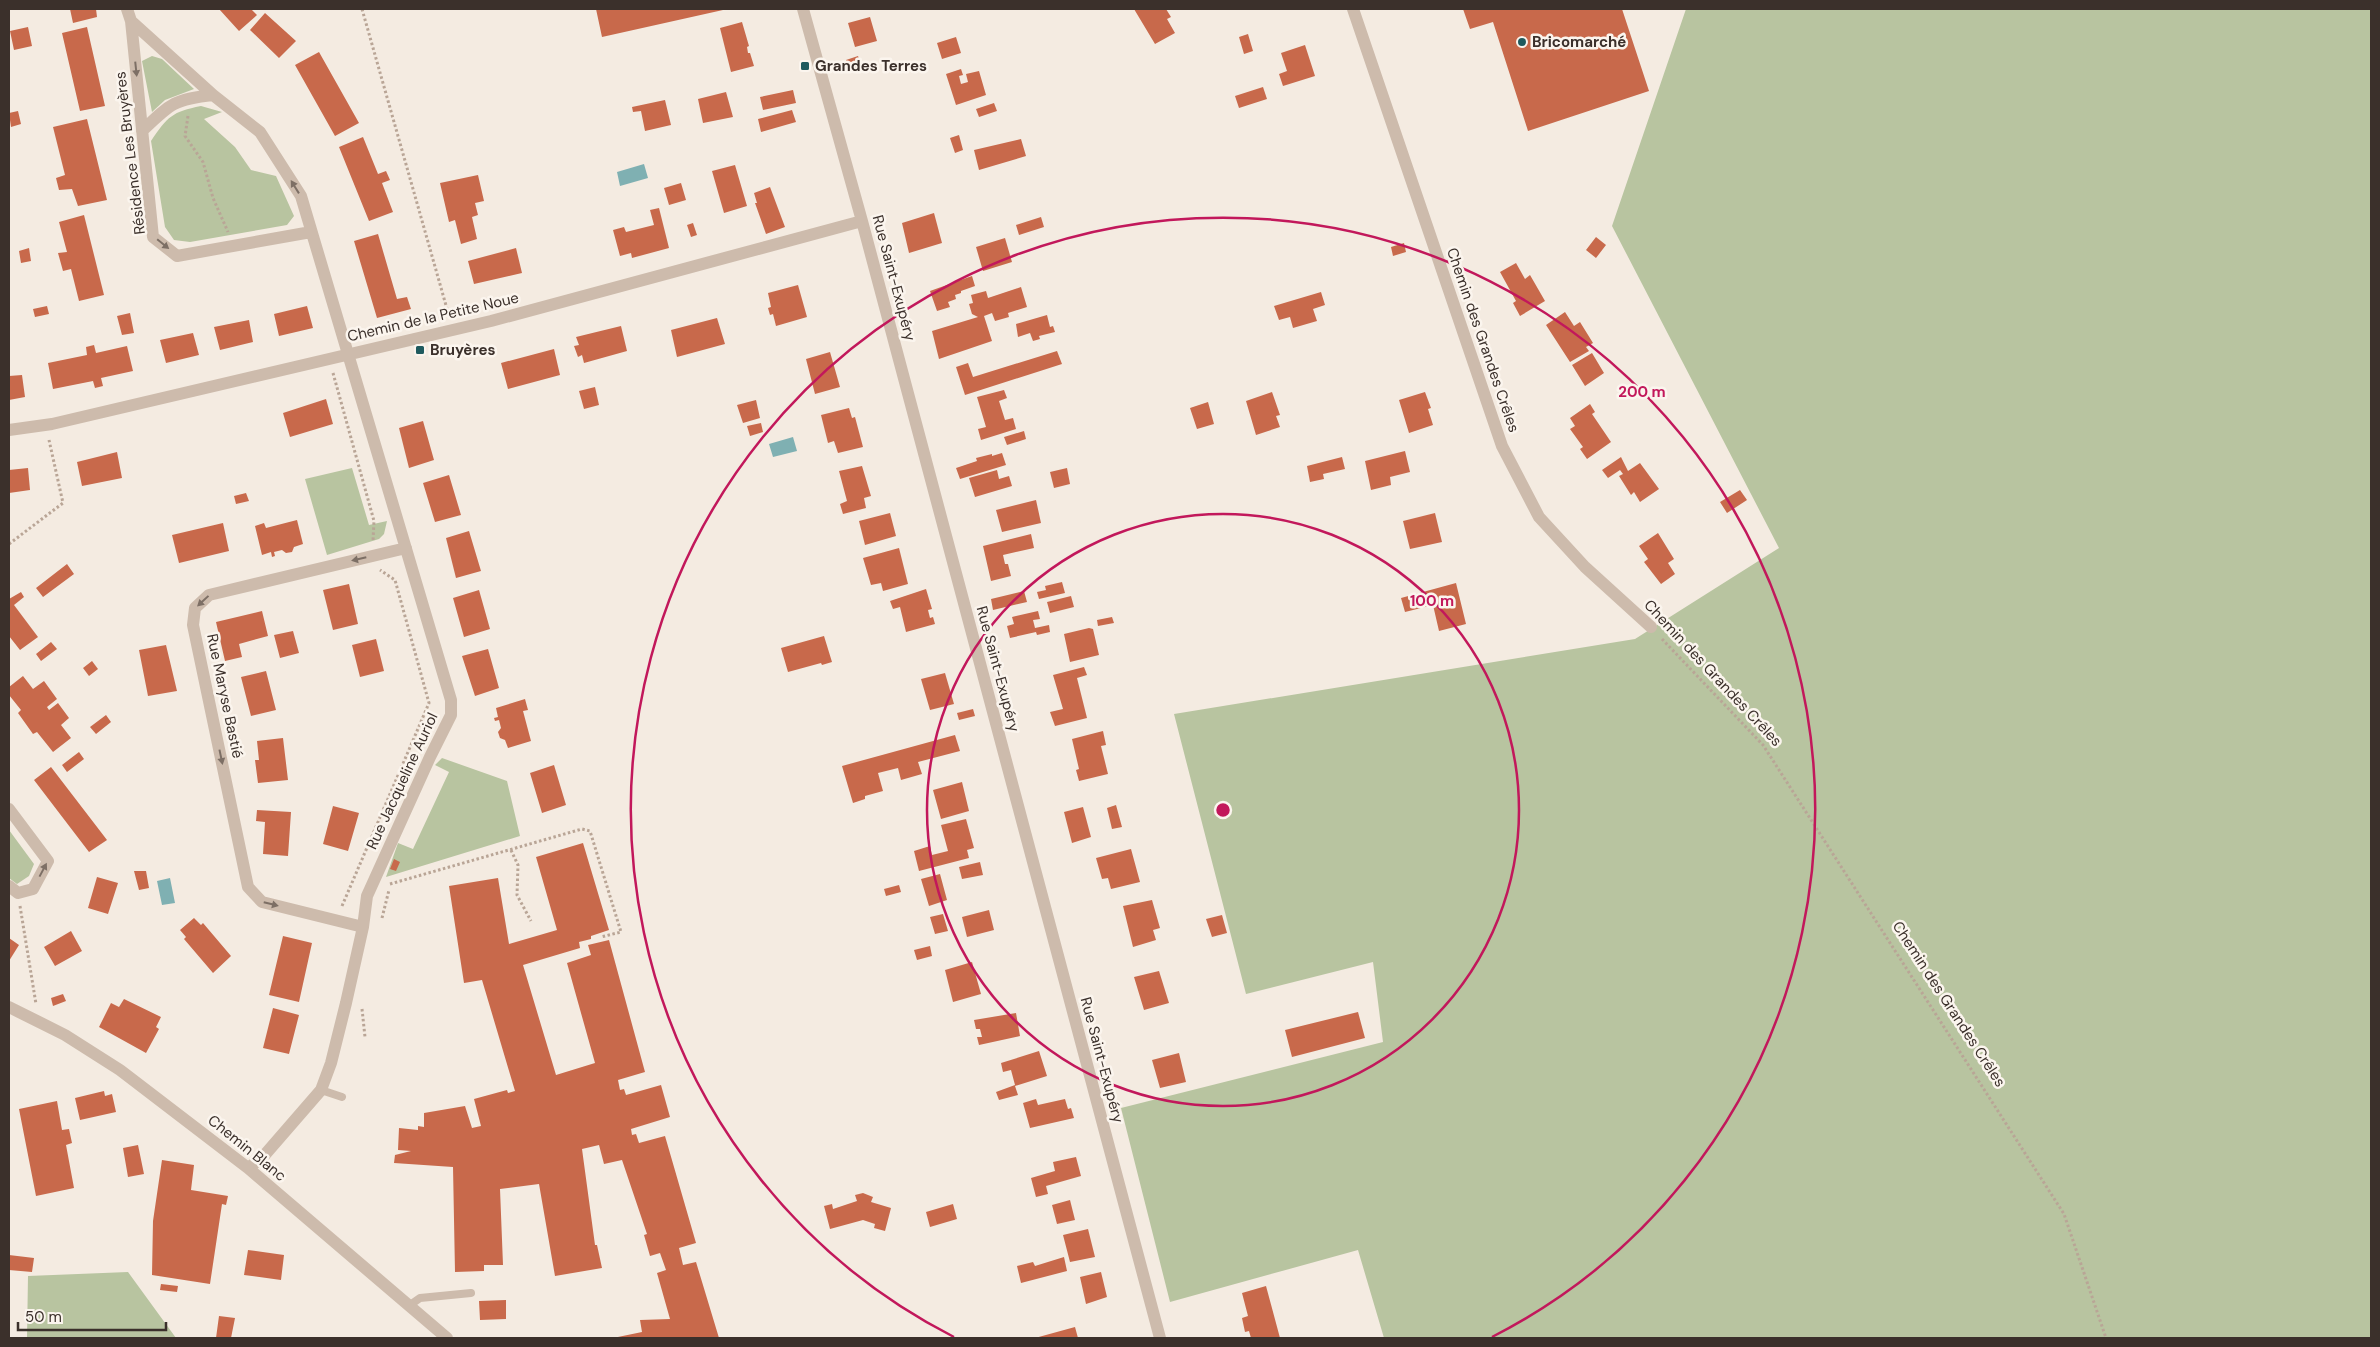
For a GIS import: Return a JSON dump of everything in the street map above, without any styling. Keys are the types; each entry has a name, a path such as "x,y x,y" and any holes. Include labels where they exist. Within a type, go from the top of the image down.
{"street":[{"name":"Rue Saint-Exupéry","path":"803,9 862,221 1160,1338"},
{"name":"Chemin des Grandes Crêles","path":"1353,9 1502,446 1539,517 1585,567 1651,627"},
{"name":"Résidence Les Bruyères","path":"129,15 213,95 260,132 301,196 348,354"},
{"name":"Résidence Les Bruyères","path":"129,15 154,237 177,256 311,232"},
{"path":"142,131 167,107 186,98 213,95"},
{"name":"Chemin de la Petite Noue","path":"9,430 46,425 453,330 862,221"},
{"name":"Rue Jacqueline Auriol","path":"248,1168 262,1158 321,1090 331,1063 363,927 367,896 451,715 451,700 348,354"},
{"name":"Rue Maryse Bastié","path":"363,927 262,902 248,886 193,624 195,608 209,595 406,548"},
{"path":"9,808 48,861 33,889 14,890"},
{"name":"Chemin Blanc","path":"9,1007 65,1035 120,1070 248,1168 447,1338"}],"lane":[{"path":"321,1090 342,1097"},
{"path":"410,1305 420,1298 471,1293"}],"path":[{"path":"362,9 453,330"},
{"path":"213,95 188,116 185,136 203,162 213,198 234,246"},
{"path":"329,359 374,521 372,556 378,569 394,580 429,703 336,920"},
{"path":"9,544 63,503 46,425"},
{"name":"Chemin des Grandes Crêles","path":"1651,627 1763,745 2064,1214 2106,1338"},
{"path":"381,922 390,884 582,829 590,831 621,932 601,937"},
{"path":"511,850 518,865 517,895 531,921"},
{"path":"14,890 39,1022"},
{"path":"362,1008 365,1037"}],"green space":[{"path":"1686,9 2371,9 2371,1338 1384,1338 1358,1250 1170,1302 1121,1108 1383,1042 1373,962 1246,994 1174,714 1635,639 1779,548 1612,226"},
{"path":"152,56 162,59 194,89 165,100 152,112 142,61"},
{"path":"201,106 222,112 204,119 235,147 251,170 276,176 294,216 287,225 190,242 174,240 165,227 151,141 172,116 183,110"},
{"path":"352,468 369,525 387,521 384,534 379,539 327,555 305,479"},
{"path":"442,758 507,781 520,836 386,877 398,843 413,849 449,772 435,765"},
{"path":"9,830 34,864 29,876 17,884 9,878"},
{"path":"128,1272 176,1338 27,1338 28,1276"}],"water":[{"path":"644,164 648,178 620,186 617,172"},
{"path":"793,437 797,451 773,457 769,444"},
{"path":"170,878 175,903 162,905 157,881"}],"building":[{"path":"70,9 96,9 97,17 73,23"},
{"path":"219,9 251,9 257,15 239,31"},
{"path":"596,9 723,9 723,10 602,37"},
{"path":"1134,9 1166,9 1171,17 1167,19 1175,33 1155,44"},
{"path":"1463,9 1622,9 1649,91 1528,131 1493,22 1470,29"},
{"path":"265,13 296,41 279,58 250,30"},
{"path":"870,17 877,41 855,47 848,23"},
{"path":"742,22 749,46 747,47 748,53 750,53 754,66 731,72 720,28"},
{"path":"28,27 32,46 14,50 10,31"},
{"path":"87,27 105,106 80,111 62,33"},
{"path":"1248,34 1253,51 1244,54 1239,37"},
{"path":"956,37 961,53 942,59 937,43"},
{"path":"1305,45 1315,76 1283,86 1279,74 1287,71 1281,53"},
{"path":"319,52 359,123 335,136 295,65"},
{"path":"858,56 862,67 849,71 846,60"},
{"path":"961,69 963,75 959,76 961,84 968,82 966,74 979,71 986,95 956,105 946,74"},
{"path":"1263,87 1267,99 1239,108 1235,96"},
{"path":"793,90 796,103 763,110 760,97"},
{"path":"726,92 733,117 703,123 698,99"},
{"path":"665,100 671,125 645,131 641,111 633,112 632,107"},
{"path":"994,103 997,111 979,117 976,109"},
{"path":"792,110 796,122 761,132 758,119"},
{"path":"18,111 21,124 11,127 9,113"},
{"path":"87,119 107,200 78,206 72,189 59,190 56,178 65,175 53,127"},
{"path":"959,135 963,150 955,153 950,138"},
{"path":"363,137 378,174 386,171 390,180 382,183 393,212 369,221 339,147"},
{"path":"1021,139 1026,156 979,170 974,150"},
{"path":"735,165 747,206 724,213 712,171"},
{"path":"478,175 484,201 475,203 478,215 472,217 477,239 461,244 455,220 449,222 440,183"},
{"path":"681,183 686,200 669,205 664,188"},
{"path":"770,187 785,227 766,234 755,203 757,203 754,193"},
{"path":"659,208 669,248 632,258 631,253 620,256 613,230 624,227 626,232 654,225 650,210"},
{"path":"934,213 942,243 909,253 902,223"},
{"path":"84,215 104,295 79,301 71,269 63,271 58,253 67,252 59,222"},
{"path":"1041,217 1044,227 1019,235 1016,225"},
{"path":"693,223 697,235 691,237 687,225"},
{"path":"378,234 397,299 407,297 411,309 377,318 354,241"},
{"path":"1596,237 1606,245 1596,258 1586,250"},
{"path":"1005,238 1012,262 983,271 976,247"},
{"path":"1404,243 1406,252 1393,256 1391,247"},
{"path":"29,248 31,261 21,263 19,251"},
{"path":"516,248 522,273 474,284 468,261"},
{"path":"1516,263 1525,279 1530,275 1545,301 1520,316 1513,303 1516,301 1500,272"},
{"path":"972,276 975,286 955,295 956,299 948,302 950,307 937,311 930,291"},
{"path":"798,285 807,317 776,326 773,314 770,315 768,308 771,307 768,293"},
{"path":"1021,287 1027,307 1008,313 1009,317 995,321 992,313 984,316 992,341 939,359 932,331 978,317 972,314 969,304 973,303 971,295 986,291 988,298"},
{"path":"1321,292 1325,305 1313,309 1317,321 1293,328 1290,317 1279,320 1274,306"},
{"path":"47,306 49,314 35,317 33,309"},
{"path":"307,306 313,328 279,336 274,314"},
{"path":"1565,312 1574,326 1580,322 1593,343 1586,347 1589,351 1570,362 1546,325"},
{"path":"130,313 134,333 122,335 117,316"},
{"path":"1047,315 1050,327 1053,326 1055,332 1039,336 1040,339 1033,341 1030,333 1018,337 1016,324"},
{"path":"717,318 725,344 677,357 671,330"},
{"path":"249,320 253,342 220,350 214,327"},
{"path":"621,326 627,351 584,363 582,355 578,357 574,346 579,345 576,337"},
{"path":"193,333 199,355 166,363 160,340"},
{"path":"94,345 96,353 127,346 133,371 101,378 103,386 95,388 93,381 53,389 48,363 87,355 86,347"},
{"path":"554,349 560,375 508,389 501,363"},
{"path":"1057,351 1062,364 965,395 956,367 968,363 973,377"},
{"path":"830,352 840,387 815,394 806,359"},
{"path":"1592,353 1604,373 1585,386 1572,365"},
{"path":"22,375 25,397 9,400 9,376"},
{"path":"595,387 599,405 584,409 579,391"},
{"path":"1004,390 1007,398 999,401 1005,420 1013,418 1016,429 981,440 978,429 986,427 977,397"},
{"path":"1272,392 1280,415 1276,416 1280,427 1256,435 1246,401"},
{"path":"1425,392 1431,408 1428,409 1433,425 1409,433 1399,400"},
{"path":"326,399 333,424 290,437 283,413"},
{"path":"756,400 760,418 743,423 737,405"},
{"path":"1208,402 1214,424 1197,429 1190,408"},
{"path":"1590,404 1595,412 1592,414 1611,442 1587,459 1580,449 1583,447 1570,429 1575,426 1570,418"},
{"path":"849,408 852,418 855,417 863,447 838,453 834,441 828,443 821,415"},
{"path":"423,421 434,460 409,468 399,428"},
{"path":"761,423 763,432 750,436 747,426"},
{"path":"1024,431 1026,439 1007,445 1004,437"},
{"path":"1405,451 1410,472 1390,477 1391,485 1371,490 1365,461"},
{"path":"117,452 122,478 82,486 77,462"},
{"path":"1002,453 1006,465 960,479 956,468 977,461 976,458"},
{"path":"1342,457 1345,469 1323,474 1324,479 1310,482 1307,466"},
{"path":"1621,457 1628,471 1640,463 1659,489 1640,502 1634,492 1631,495 1619,476 1623,474 1620,470 1608,478 1602,470"},
{"path":"862,466 871,496 864,498 866,508 843,514 840,504 847,501 839,471"},
{"path":"28,468 30,490 9,493 9,470"},
{"path":"1067,468 1070,484 1054,488 1050,472"},
{"path":"997,470 999,479 1009,476 1012,486 975,497 969,478"},
{"path":"449,475 461,515 435,522 423,483"},
{"path":"1740,490 1747,500 1727,513 1720,502"},
{"path":"246,493 249,501 236,504 234,496"},
{"path":"1036,500 1041,523 1002,532 996,510"},
{"path":"890,513 896,536 865,545 859,521"},
{"path":"1435,513 1442,542 1410,549 1403,521"},
{"path":"297,520 303,544 294,547 292,552 286,553 282,550 274,552 275,556 272,557 271,552 262,555 255,526 264,523 266,528"},
{"path":"223,523 229,551 179,563 172,535"},
{"path":"469,531 481,571 456,578 446,538"},
{"path":"1658,533 1674,559 1668,563 1675,574 1661,584 1644,562 1648,559 1639,546"},
{"path":"1031,534 1034,548 1003,555 1011,576 991,581 983,546"},
{"path":"899,548 908,584 883,591 881,583 871,585 863,558"},
{"path":"67,564 74,574 43,597 36,588"},
{"path":"1062,582 1065,593 1039,599 1037,592 1046,590 1045,586"},
{"path":"1456,583 1466,624 1439,631 1433,605 1405,612 1401,598"},
{"path":"349,584 358,624 333,630 323,590"},
{"path":"926,589 932,609 928,610 930,618 933,617 935,624 906,632 900,607 893,609 890,601"},
{"path":"479,590 490,629 464,637 453,598"},
{"path":"1024,591 1027,602 993,610 991,599"},
{"path":"21,592 24,597 14,605 38,637 20,650 9,636 9,599"},
{"path":"1071,596 1074,607 1050,613 1047,602"},
{"path":"262,611 268,636 239,644 242,657 225,661 216,622"},
{"path":"1038,611 1040,619 1033,620 1035,628 1049,625 1050,632 1037,635 1036,632 1010,638 1007,626 1014,624 1012,617"},
{"path":"1112,617 1114,623 1098,626 1097,620"},
{"path":"1089,628 1093,629 1099,655 1070,662 1064,634"},
{"path":"293,631 299,653 280,658 274,635"},
{"path":"824,636 832,662 788,672 781,648"},
{"path":"376,639 384,671 360,677 352,645"},
{"path":"51,642 57,649 41,661 36,654"},
{"path":"166,645 177,691 148,696 139,650"},
{"path":"488,649 499,688 475,696 462,656"},
{"path":"92,661 98,669 89,676 83,668"},
{"path":"1084,667 1087,675 1077,678 1087,718 1055,726 1050,712 1063,709 1053,675"},
{"path":"266,671 276,710 251,716 241,677"},
{"path":"945,673 954,704 930,710 921,679"},
{"path":"23,676 33,689 44,681 57,699 47,707 49,710 58,703 69,718 61,725 71,738 53,752 37,732 33,734 18,713 21,710 9,695 9,687"},
{"path":"525,699 528,710 523,711 531,741 508,748 505,740 500,738 498,732 501,728 499,720 495,721 494,718 498,717 496,708"},
{"path":"973,709 975,716 959,720 957,713"},
{"path":"106,715 111,722 96,734 90,727"},
{"path":"1103,731 1106,745 1101,746 1108,774 1079,781 1076,770 1079,769 1072,739"},
{"path":"955,735 960,751 918,762 922,774 901,780 898,768 878,773 883,791 865,796 865,799 853,803 842,766"},
{"path":"283,738 288,780 258,783 255,760 259,760 257,741"},
{"path":"79,752 84,759 67,772 62,765"},
{"path":"554,765 566,805 542,813 530,773"},
{"path":"51,767 107,840 89,852 34,780"},
{"path":"962,782 969,811 941,819 933,790"},
{"path":"1116,805 1122,827 1112,829 1107,808"},
{"path":"333,806 359,813 348,851 323,844"},
{"path":"1083,807 1091,837 1072,843 1064,812"},
{"path":"257,810 291,812 288,856 263,854 265,822 256,821"},
{"path":"966,819 974,848 967,850 969,858 919,871 914,851 930,846 932,855 948,851 941,825"},
{"path":"583,843 609,930 591,936 591,939 579,942 580,948 523,965 556,1075 595,1063 567,963 591,955 588,945 609,940 645,1072 618,1080 620,1090 624,1089 626,1095 661,1085 670,1117 631,1129 632,1135 636,1134 639,1143 665,1136 696,1243 679,1248 683,1265 696,1262 719,1338 613,1338 642,1332 640,1320 670,1319 657,1273 666,1270 660,1253 650,1256 644,1235 647,1234 622,1160 604,1164 599,1145 582,1149 595,1245 597,1245 602,1268 555,1276 539,1184 500,1189 503,1265 484,1265 484,1271 455,1272 453,1167 394,1163 395,1155 411,1151 398,1150 399,1128 418,1130 418,1126 424,1127 424,1113 465,1106 472,1128 481,1126 474,1099 507,1090 508,1093 515,1091 482,980 464,983 449,886 498,878 509,944 557,930 536,857"},
{"path":"1131,849 1140,882 1111,889 1108,878 1102,879 1096,858"},
{"path":"394,859 400,862 396,871 390,869"},
{"path":"980,862 983,875 962,879 959,867"},
{"path":"134,871 146,871 149,888 139,890"},
{"path":"940,874 947,900 929,906 921,879"},
{"path":"97,877 118,883 108,914 88,908"},
{"path":"899,885 901,892 886,896 884,889"},
{"path":"1152,900 1160,928 1153,930 1156,940 1133,947 1123,906"},
{"path":"989,910 994,930 967,937 962,917"},
{"path":"943,914 948,931 935,934 930,917"},
{"path":"1222,915 1227,933 1212,937 1206,919"},
{"path":"194,918 201,925 203,923 231,956 213,973 184,939 186,937 180,930"},
{"path":"71,931 82,951 55,966 44,947"},
{"path":"283,936 312,943 299,1002 269,995"},
{"path":"9,938 19,945 9,961"},
{"path":"930,946 932,956 917,960 914,950"},
{"path":"972,962 981,994 953,1002 945,970"},
{"path":"1159,971 1169,1003 1144,1010 1134,977"},
{"path":"63,994 66,1001 53,1006 51,998"},
{"path":"124,999 161,1017 156,1027 159,1029 146,1053 99,1027 111,1003 119,1007"},
{"path":"273,1008 299,1015 289,1054 263,1048"},
{"path":"1358,1012 1365,1038 1292,1057 1285,1030"},
{"path":"1016,1013 1020,1036 979,1045 977,1037 982,1037 980,1029 976,1029 974,1020"},
{"path":"1039,1051 1047,1076 1015,1086 1018,1095 999,1100 996,1092 1015,1085 1011,1070 1003,1072 1001,1063"},
{"path":"1179,1053 1186,1082 1160,1088 1152,1060"},
{"path":"104,1091 105,1096 112,1094 116,1112 80,1120 75,1098"},
{"path":"1036,1099 1038,1105 1065,1099 1068,1109 1071,1108 1074,1118 1030,1128 1023,1103"},
{"path":"57,1101 62,1130 69,1129 72,1143 66,1145 74,1188 36,1196 19,1109"},
{"path":"138,1145 144,1174 128,1177 123,1148"},
{"path":"1076,1157 1081,1176 1046,1186 1048,1194 1036,1197 1031,1178 1055,1171 1053,1162"},
{"path":"162,1160 194,1165 191,1190 228,1196 226,1205 222,1204 210,1284 152,1275 153,1221"},
{"path":"863,1193 873,1197 871,1202 891,1208 885,1231 874,1228 875,1224 863,1220 830,1229 824,1206 832,1204 833,1209 857,1201 855,1195"},
{"path":"1070,1200 1075,1220 1057,1224 1052,1205"},
{"path":"953,1204 957,1219 930,1227 926,1212"},
{"path":"1088,1229 1095,1257 1070,1262 1063,1235"},
{"path":"248,1250 284,1255 281,1280 244,1275"},
{"path":"9,1255 34,1258 32,1272 9,1270"},
{"path":"1064,1257 1067,1271 1021,1283 1017,1266 1033,1262 1035,1266"},
{"path":"1101,1272 1107,1297 1086,1304 1080,1277"},
{"path":"161,1284 178,1286 177,1292 160,1290"},
{"path":"1266,1286 1280,1338 1251,1338 1249,1331 1245,1332 1242,1318 1248,1316 1242,1293"},
{"path":"506,1300 506,1319 480,1320 479,1301"},
{"path":"219,1316 235,1318 231,1338 216,1338"},
{"path":"1075,1327 1078,1338 1035,1338"}],"place":[{"name":"Bricomarché","path":"1522,42"},
{"name":"Grandes Terres","path":"805,66"},
{"name":"Bruyères","path":"420,350"}]}
